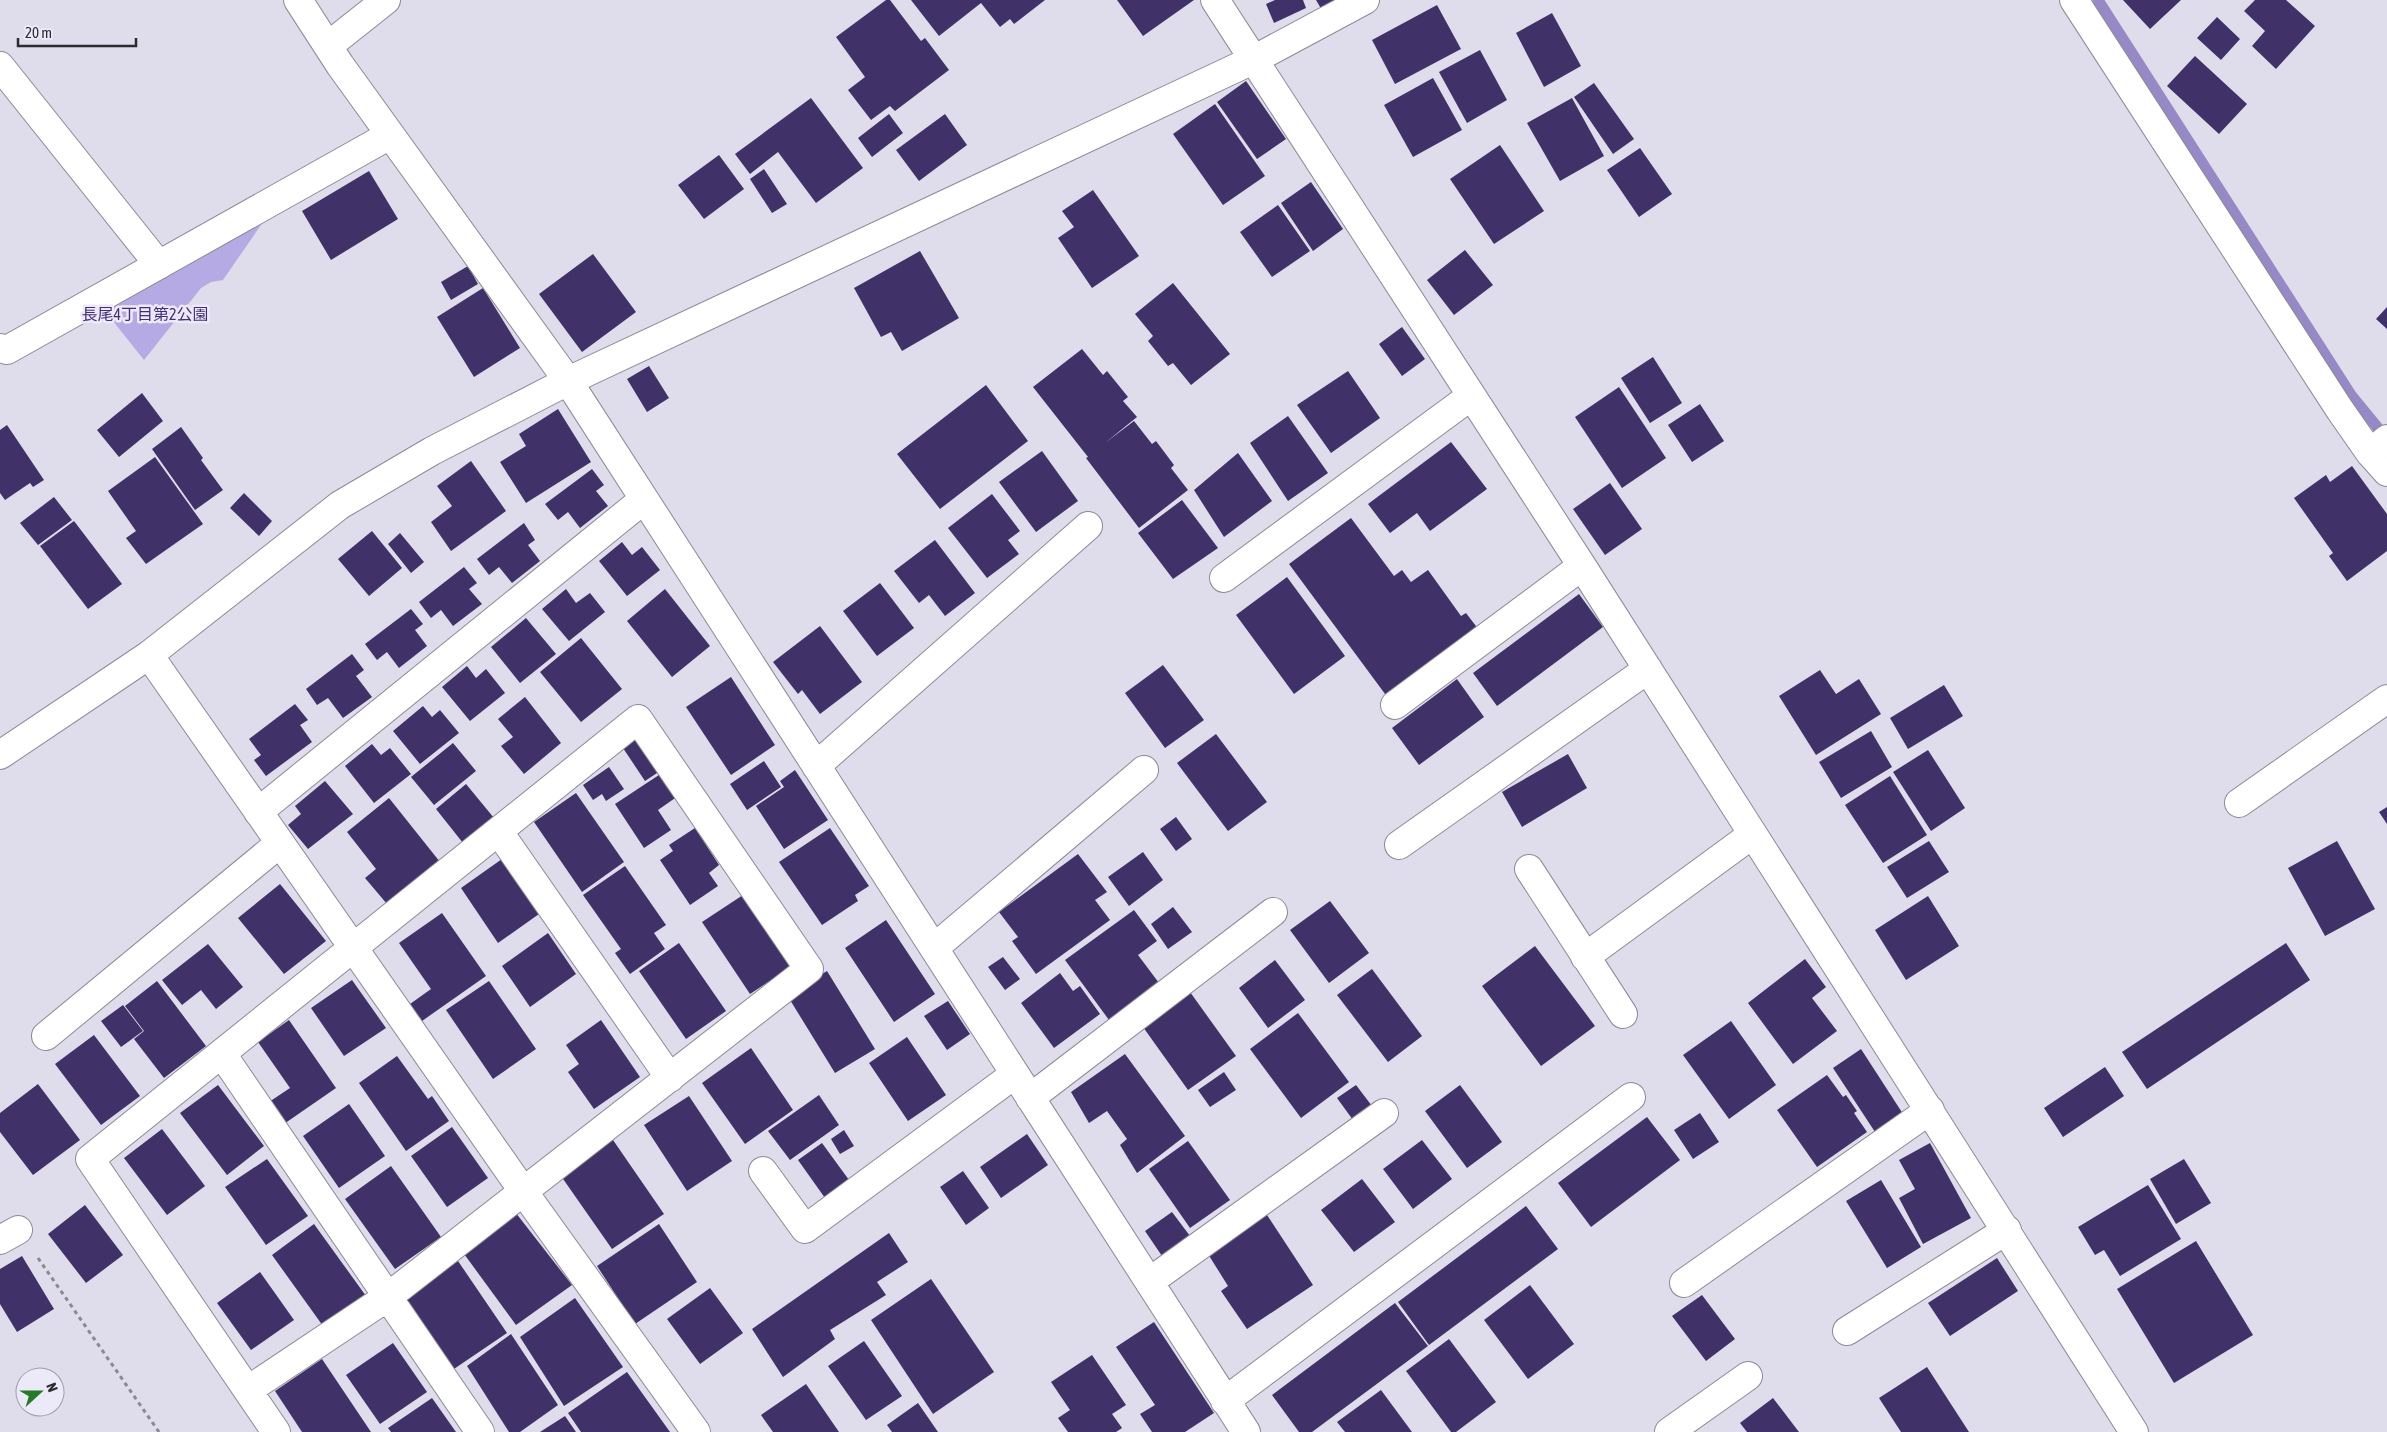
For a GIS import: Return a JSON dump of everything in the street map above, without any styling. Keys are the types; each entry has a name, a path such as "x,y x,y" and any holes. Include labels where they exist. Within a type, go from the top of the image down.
{"street":[{"path":"298,0 390,135 568,381 1246,1432"},
{"path":"328,46 386,0"},
{"path":"1214,0 1582,566 2134,1432"},
{"path":"0,755 149,655 340,505 432,451 568,381 1253,60 1365,0"},
{"path":"2074,0 2381,452"},
{"path":"0,66 159,264"},
{"path":"0,348 7,350 390,135"},
{"path":"1224,578 1471,396"},
{"path":"258,812 643,500"},
{"path":"816,766 1088,526"},
{"path":"1395,705 1582,566"},
{"path":"149,655 523,1191 696,1432"},
{"path":"1399,845 1648,669"},
{"path":"2239,803 2387,699"},
{"path":"248,1390 389,1296 809,969 638,719 354,949 90,1159 276,1432"},
{"path":"934,948 1144,770"},
{"path":"499,832 670,1078"},
{"path":"1585,958 1753,834"},
{"path":"46,1036 280,843"},
{"path":"1529,869 1623,1014"},
{"path":"1030,1098 1273,912"},
{"path":"222,1054 389,1296 480,1432"},
{"path":"763,1171 805,1229 1014,1074"},
{"path":"1225,1400 1631,1097"},
{"path":"1684,1283 1930,1110"},
{"path":"1150,1282 1384,1113"},
{"path":"1847,1330 2007,1230"},
{"path":"1669,1432 1748,1376"}],"path":[{"path":"9,1235 159,1432"}],"green space":[{"name":"長尾4丁目第2公園","path":"260,217 263,222 223,280 211,282 201,288 144,360 101,306"}],"building":[{"path":"886,0 890,0 921,41 925,38 949,70 895,111 890,106 871,120 848,90 865,77 836,37"},
{"path":"911,0 1045,0 1014,24 1010,19 1000,27 981,3 939,36"},
{"path":"1117,0 1194,0 1143,36"},
{"path":"1275,0 1303,0 1306,8 1274,23 1266,4"},
{"path":"1316,0 1345,0 1323,12"},
{"path":"2123,0 2181,0 2150,29"},
{"path":"2255,0 2286,0 2315,26 2276,69 2252,46 2265,31 2244,11"},
{"path":"1437,5 1461,49 1395,84 1372,40"},
{"path":"1552,13 1581,66 1544,87 1516,33"},
{"path":"2217,17 2240,39 2221,60 2197,38"},
{"path":"1480,50 1507,100 1467,123 1439,72"},
{"path":"2195,56 2247,104 2219,134 2167,86"},
{"path":"1433,78 1462,130 1413,157 1384,105"},
{"path":"1246,81 1286,139 1257,159 1217,102"},
{"path":"1594,83 1634,139 1613,154 1574,97"},
{"path":"811,98 863,168 816,203 778,152 750,174 735,154"},
{"path":"1572,98 1604,156 1560,181 1527,123"},
{"path":"1215,104 1265,176 1223,205 1173,134"},
{"path":"889,114 903,133 872,157 858,138"},
{"path":"945,114 967,145 919,181 896,150"},
{"path":"1500,145 1544,211 1494,244 1450,179"},
{"path":"1640,148 1672,194 1639,217 1607,170"},
{"path":"719,155 744,189 704,219 678,185"},
{"path":"764,169 787,204 772,213 750,179"},
{"path":"369,171 398,219 331,260 302,211"},
{"path":"1311,182 1343,229 1313,251 1281,203"},
{"path":"1093,190 1139,256 1092,288 1058,238 1074,227 1062,211"},
{"path":"1278,205 1310,251 1272,277 1240,232"},
{"path":"1465,250 1493,285 1454,315 1427,280"},
{"path":"920,251 959,318 902,351 891,332 881,337 854,288"},
{"path":"593,254 636,312 582,352 539,294"},
{"path":"468,266 478,284 451,300 441,282"},
{"path":"1173,283 1230,354 1191,385 1173,363 1168,366 1148,341 1153,336 1135,314"},
{"path":"483,288 520,348 474,377 437,317"},
{"path":"2387,307 2387,329 2376,319"},
{"path":"1402,327 1425,359 1402,376 1379,344"},
{"path":"1082,349 1103,375 1107,371 1128,397 1123,401 1137,417 1105,443 1134,421 1152,444 1156,441 1174,465 1171,468 1188,490 1139,528 1086,458 1088,457 1033,387"},
{"path":"1653,357 1682,403 1650,423 1621,378"},
{"path":"649,366 669,398 647,412 627,379"},
{"path":"1348,371 1380,418 1331,453 1297,405"},
{"path":"986,385 1028,441 940,509 897,454"},
{"path":"1619,387 1666,458 1622,488 1575,417"},
{"path":"142,393 163,421 119,457 97,430"},
{"path":"1700,404 1724,441 1692,462 1668,425"},
{"path":"558,409 591,462 526,503 500,462 526,446 519,434"},
{"path":"1288,416 1328,473 1288,501 1250,443"},
{"path":"7,425 44,480 33,487 30,483 5,500 0,493 0,430"},
{"path":"181,427 203,458 201,460 223,490 195,510 152,449"},
{"path":"1451,442 1487,489 1430,531 1417,513 1390,533 1368,504"},
{"path":"1042,451 1078,501 1036,532 999,482"},
{"path":"1238,453 1272,501 1224,537 1194,490"},
{"path":"155,457 203,524 146,564 126,538 136,531 108,491"},
{"path":"471,461 506,511 451,551 431,522 452,506 437,486"},
{"path":"2352,466 2387,514 2387,551 2347,581 2329,556 2333,553 2294,498 2326,475 2330,482"},
{"path":"592,469 604,485 596,491 608,506 580,528 568,512 558,520 545,504"},
{"path":"1610,483 1642,529 1605,555 1573,509"},
{"path":"244,493 272,521 259,536 230,508"},
{"path":"992,494 1020,531 1008,540 1019,554 987,578 948,528"},
{"path":"54,497 72,520 38,545 20,523"},
{"path":"1182,500 1218,548 1173,579 1138,533"},
{"path":"1351,518 1394,576 1402,570 1411,582 1428,570 1461,616 1466,613 1479,630 1388,698 1289,564"},
{"path":"74,521 122,584 88,609 40,546"},
{"path":"524,523 535,540 528,545 540,561 512,583 499,567 489,575 477,559"},
{"path":"372,531 402,568 369,596 338,559"},
{"path":"400,533 424,562 411,573 388,544"},
{"path":"935,540 975,593 945,616 929,595 919,603 894,571"},
{"path":"622,542 632,555 642,547 660,570 627,596 599,561"},
{"path":"464,567 477,583 469,589 482,604 453,626 441,610 431,618 419,602"},
{"path":"1287,577 1345,656 1294,694 1236,615"},
{"path":"880,583 914,628 877,656 843,611"},
{"path":"566,589 576,603 590,593 605,612 569,641 542,609"},
{"path":"665,589 710,646 672,677 627,621"},
{"path":"1579,594 1603,627 1497,706 1473,673"},
{"path":"411,609 423,624 415,630 427,646 399,668 387,652 377,660 365,644"},
{"path":"526,618 556,654 520,683 491,647"},
{"path":"820,626 862,682 820,714 802,690 798,694 773,662"},
{"path":"581,638 622,689 581,722 540,672"},
{"path":"352,654 364,670 356,676 372,697 343,718 328,698 317,705 306,689"},
{"path":"1163,665 1204,720 1165,748 1125,693"},
{"path":"467,666 476,678 486,669 505,693 470,721 442,687"},
{"path":"1820,670 1836,694 1859,679 1881,714 1816,755 1779,696"},
{"path":"731,677 775,745 731,775 686,707"},
{"path":"1457,679 1484,717 1419,765 1392,728"},
{"path":"1944,685 1963,716 1908,749 1890,718"},
{"path":"525,697 561,743 524,774 501,746 513,737 498,719"},
{"path":"295,704 308,720 300,725 312,742 266,776 254,760 261,755 249,739"},
{"path":"423,706 432,717 440,710 459,733 420,764 393,731"},
{"path":"1871,731 1892,767 1841,798 1819,762"},
{"path":"1216,734 1267,802 1228,831 1177,763"},
{"path":"638,738 660,771 645,781 623,748"},
{"path":"453,743 476,771 434,805 411,777"},
{"path":"372,744 381,755 390,748 411,774 374,803 345,766"},
{"path":"1928,750 1965,808 1931,831 1893,772"},
{"path":"1568,754 1587,788 1522,827 1502,792"},
{"path":"764,761 781,787 747,810 730,784"},
{"path":"609,767 624,789 606,801 602,794 593,800 583,785"},
{"path":"795,770 828,820 784,849 756,806 784,787 780,781"},
{"path":"662,773 678,796 658,810 671,830 644,848 615,804"},
{"path":"1890,776 1927,835 1883,863 1845,805"},
{"path":"325,781 353,814 308,849 288,825 301,814 295,806"},
{"path":"466,784 494,818 463,843 436,809"},
{"path":"576,793 624,862 582,892 534,822"},
{"path":"389,798 440,862 387,904 365,878 376,869 347,832"},
{"path":"2387,807 2387,824 2379,812"},
{"path":"1176,817 1192,839 1176,851 1160,829"},
{"path":"695,828 719,865 709,873 718,886 690,905 660,860 673,851 669,845"},
{"path":"830,828 869,886 855,895 858,901 822,925 779,862"},
{"path":"1929,841 1949,872 1907,898 1887,867"},
{"path":"2337,841 2375,909 2325,936 2288,868"},
{"path":"1143,852 1163,880 1129,906 1108,877"},
{"path":"1078,854 1107,892 1095,900 1110,920 1036,974 1012,941 1018,937 999,912"},
{"path":"502,859 539,914 498,943 461,888"},
{"path":"625,866 666,925 654,933 665,949 630,974 615,953 621,949 583,895"},
{"path":"280,884 326,941 284,974 238,918"},
{"path":"743,895 791,967 750,994 702,922"},
{"path":"1928,896 1959,946 1906,980 1875,930"},
{"path":"1330,901 1369,953 1329,983 1290,930"},
{"path":"1173,907 1192,932 1168,949 1151,924"},
{"path":"1134,910 1157,941 1138,955 1159,983 1109,1020 1065,960"},
{"path":"442,913 486,976 422,1021 410,1004 431,989 399,943"},
{"path":"886,920 935,994 894,1022 845,948"},
{"path":"548,933 576,974 530,1007 502,966"},
{"path":"679,943 726,1011 686,1039 639,971"},
{"path":"2286,943 2310,980 2147,1089 2122,1052"},
{"path":"208,944 243,987 216,1009 201,990 182,1005 162,980"},
{"path":"1535,946 1595,1026 1541,1066 1482,986"},
{"path":"1003,957 1020,979 1005,990 988,967"},
{"path":"1805,959 1826,987 1812,998 1837,1031 1793,1064 1748,1003"},
{"path":"1275,960 1305,1000 1268,1028 1239,988"},
{"path":"1372,969 1422,1036 1388,1062 1337,995"},
{"path":"827,971 875,1049 835,1073 787,995"},
{"path":"1060,973 1073,991 1080,986 1100,1014 1054,1048 1021,1003"},
{"path":"352,980 386,1028 344,1056 311,1008"},
{"path":"157,981 206,1046 164,1078 134,1039 144,1031 125,1006"},
{"path":"489,981 536,1049 493,1079 446,1010"},
{"path":"1190,992 1236,1056 1188,1090 1143,1027"},
{"path":"948,1001 970,1034 947,1050 924,1016"},
{"path":"123,1005 143,1031 121,1047 101,1021"},
{"path":"1298,1013 1349,1082 1301,1118 1250,1049"},
{"path":"289,1020 336,1088 281,1126 266,1104 290,1088 258,1042"},
{"path":"601,1020 640,1077 594,1109 568,1072 579,1064 566,1045"},
{"path":"1731,1021 1776,1085 1729,1119 1683,1055"},
{"path":"94,1035 140,1096 101,1125 55,1064"},
{"path":"907,1037 946,1095 908,1121 869,1063"},
{"path":"751,1048 793,1110 745,1144 702,1083"},
{"path":"1861,1049 1905,1117 1877,1135 1833,1068"},
{"path":"1125,1054 1185,1136 1137,1173 1120,1145 1127,1139 1107,1111 1089,1123 1071,1092"},
{"path":"397,1056 428,1099 432,1096 449,1121 406,1151 359,1083"},
{"path":"2105,1067 2124,1096 2063,1137 2044,1108"},
{"path":"1224,1072 1236,1090 1210,1107 1198,1090"},
{"path":"1827,1075 1843,1097 1846,1095 1857,1111 1854,1113 1867,1132 1817,1167 1777,1110"},
{"path":"38,1084 80,1140 33,1175 0,1132 0,1113"},
{"path":"218,1085 264,1146 227,1175 180,1113"},
{"path":"1356,1085 1372,1106 1353,1120 1337,1098"},
{"path":"1460,1085 1502,1142 1467,1168 1425,1111"},
{"path":"819,1095 839,1125 790,1160 768,1131"},
{"path":"689,1096 732,1161 687,1191 644,1125"},
{"path":"349,1104 385,1156 339,1188 303,1136"},
{"path":"1700,1113 1719,1142 1693,1159 1674,1130"},
{"path":"1647,1117 1680,1160 1591,1227 1558,1183"},
{"path":"452,1127 488,1178 447,1207 411,1156"},
{"path":"162,1129 205,1186 167,1215 124,1158"},
{"path":"844,1130 854,1146 840,1154 831,1139"},
{"path":"1027,1134 1048,1165 1001,1198 980,1167"},
{"path":"613,1140 664,1214 612,1249 561,1176"},
{"path":"1422,1140 1452,1179 1413,1209 1383,1169"},
{"path":"1188,1141 1230,1200 1190,1228 1149,1169"},
{"path":"822,1143 849,1180 825,1198 798,1160"},
{"path":"1930,1143 1971,1218 1923,1244 1899,1198 1915,1189 1899,1160"},
{"path":"267,1159 308,1216 266,1245 225,1187"},
{"path":"2184,1159 2211,1203 2176,1224 2150,1179"},
{"path":"391,1166 441,1237 395,1269 345,1199"},
{"path":"963,1171 989,1208 966,1225 940,1187"},
{"path":"1362,1179 1395,1222 1354,1252 1321,1210"},
{"path":"1881,1180 1921,1247 1887,1268 1846,1201"},
{"path":"2148,1185 2181,1239 2120,1276 2104,1250 2095,1255 2078,1227"},
{"path":"85,1205 123,1255 86,1283 48,1234"},
{"path":"1526,1206 1558,1249 1429,1345 1398,1302"},
{"path":"512,1208 572,1285 516,1325 459,1247"},
{"path":"1172,1212 1190,1236 1162,1256 1145,1231"},
{"path":"1267,1215 1313,1285 1247,1329 1221,1291 1228,1286 1208,1254"},
{"path":"314,1224 366,1296 323,1326 272,1255"},
{"path":"659,1224 697,1282 635,1324 597,1266"},
{"path":"889,1233 908,1262 877,1282 886,1295 830,1330 835,1339 783,1377 752,1329"},
{"path":"2196,1241 2253,1335 2174,1383 2117,1289"},
{"path":"22,1256 54,1309 17,1332 0,1304 0,1269"},
{"path":"1997,1258 2018,1291 1950,1336 1928,1303"},
{"path":"458,1261 507,1333 448,1373 399,1302"},
{"path":"260,1272 294,1320 251,1350 217,1303"},
{"path":"931,1279 994,1372 933,1414 871,1320"},
{"path":"1530,1285 1574,1344 1528,1379 1484,1320"},
{"path":"710,1288 743,1333 700,1364 667,1319"},
{"path":"1702,1295 1735,1339 1706,1361 1672,1316"},
{"path":"575,1298 623,1367 564,1406 520,1337"},
{"path":"1395,1303 1428,1346 1312,1432 1299,1432 1272,1395"},
{"path":"1154,1322 1214,1413 1185,1432 1152,1432 1140,1414 1155,1405 1116,1347"},
{"path":"511,1334 558,1405 520,1432 509,1432 467,1366"},
{"path":"1449,1339 1496,1402 1456,1432 1451,1432 1406,1371"},
{"path":"864,1341 902,1396 866,1420 828,1366"},
{"path":"393,1343 427,1392 380,1424 346,1375"},
{"path":"1092,1355 1126,1405 1112,1414 1122,1428 1116,1432 1068,1432 1058,1418 1070,1410 1051,1382"},
{"path":"322,1359 371,1432 302,1432 275,1391"},
{"path":"1927,1367 1969,1432 1901,1432 1879,1398"},
{"path":"627,1372 670,1432 581,1432 568,1413"},
{"path":"806,1384 839,1432 773,1432 761,1415"},
{"path":"1381,1390 1412,1432 1345,1432 1337,1422"},
{"path":"432,1398 456,1432 391,1432 388,1428"},
{"path":"1773,1398 1799,1432 1747,1432 1740,1423"},
{"path":"918,1403 938,1432 892,1432 887,1425"},
{"path":"565,1416 576,1432 540,1432"}],"waterway":[{"path":"2098,0 2351,395 2387,439"}]}
